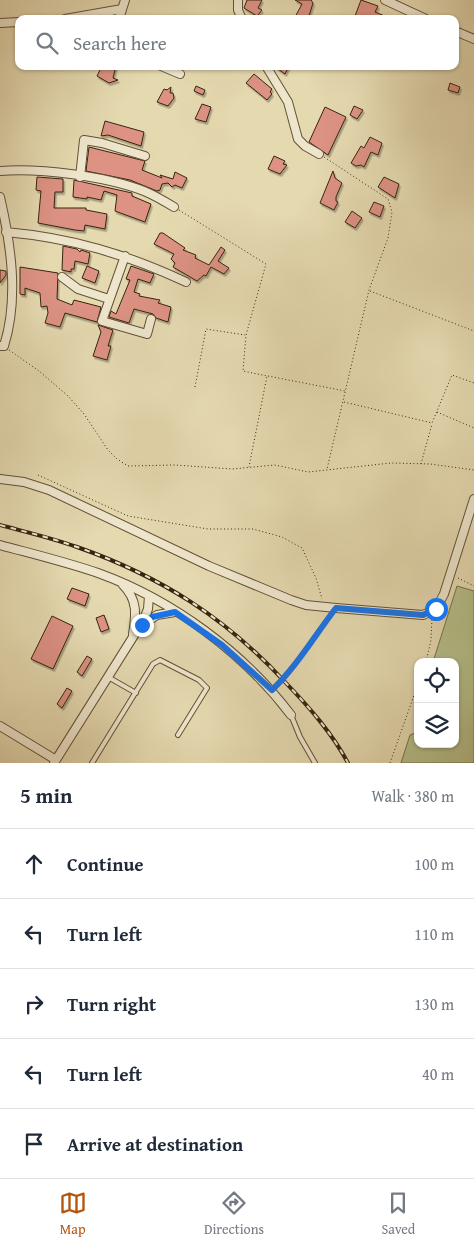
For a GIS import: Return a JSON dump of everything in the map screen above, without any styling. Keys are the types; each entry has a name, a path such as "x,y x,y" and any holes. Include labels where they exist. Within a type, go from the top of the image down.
{"street":[{"path":"120,15 125,0"},
{"path":"238,0 240,15"},
{"path":"385,0 417,15"},
{"path":"88,15 122,9"},
{"path":"0,23 15,22"},
{"path":"459,33 474,39"},
{"path":"170,70 180,74"},
{"path":"268,70 288,102 298,139 305,146 319,154"},
{"path":"80,177 84,140 102,143 144,156"},
{"path":"0,171 17,170 113,182 144,191 174,207"},
{"path":"0,200 13,280 9,325 2,346"},
{"path":"6,232 73,241 126,256 186,282"},
{"path":"126,256 102,321 147,334 151,319"},
{"path":"62,277 78,289 109,300"},
{"path":"0,479 24,482 49,490 243,581 299,602 323,607 423,615 431,613 442,601 474,499"},
{"path":"0,545 80,567 149,596 222,645 272,690 291,715"},
{"path":"121,583 131,594 135,605 132,636"},
{"path":"0,726 56,761 146,615 149,596"},
{"path":"132,636 152,617 175,612"}],"lane":[{"path":"92,763 153,664 160,660 206,686 206,692 178,735"},
{"path":"107,677 136,693"},
{"path":"291,715 314,763"}],"path":[{"path":"319,154 388,199 391,205 392,222 369,290 327,470"},
{"path":"174,207 266,264 246,335 243,371 346,391"},
{"path":"369,290 474,331"},
{"path":"195,387 206,329 246,335"},
{"path":"2,346 39,371 68,396 84,414 108,450 128,466 175,465 232,469 275,465 308,472 339,467 391,463 421,464 474,470"},
{"path":"421,464 432,424 452,375 474,383"},
{"path":"250,467 267,376"},
{"path":"344,402 432,424"},
{"path":"437,412 474,428"},
{"path":"38,474 128,516 208,528 253,529 282,538 302,548 316,578 323,607"},
{"path":"450,575 474,586"},
{"path":"272,690 289,672 336,608"},
{"path":"427,658 434,623 431,613"},
{"path":"390,763 414,695"}],"green space":[{"path":"457,586 474,591 474,763 401,763 410,735 414,734 414,748 459,748 459,658 434,658"}],"building":[{"path":"247,0 262,0 258,8 262,10 258,15 244,8"},
{"path":"295,0 311,0 313,3 309,15 296,15 302,4"},
{"path":"361,0 378,6 375,12 382,15 355,15"},
{"path":"100,70 115,70 113,78 118,80 109,83 97,76"},
{"path":"254,74 272,89 270,92 272,94 267,100 246,83"},
{"path":"450,83 460,87 458,93 448,90"},
{"path":"196,86 205,90 203,95 194,91"},
{"path":"171,87 170,93 173,93 174,98 168,106 157,102 164,89 167,90"},
{"path":"202,104 211,107 206,122 195,119"},
{"path":"354,106 363,110 357,119 350,115"},
{"path":"325,107 346,117 328,155 309,142"},
{"path":"105,121 144,132 141,146 108,135 101,136"},
{"path":"370,137 382,143 378,155 371,152 364,167 351,163 361,146 364,148"},
{"path":"89,147 145,161 142,170 162,178 160,175 173,179 175,172 187,178 182,188 175,185 172,187 168,183 162,184 160,190 157,191 130,180 86,171"},
{"path":"274,156 285,161 283,164 287,165 280,174 268,169"},
{"path":"333,171 335,178 342,183 336,197 338,202 334,210 320,203"},
{"path":"37,177 63,179 63,192 55,192 54,208 86,208 86,210 107,214 105,229 85,225 84,231 38,223 41,191 36,190"},
{"path":"384,177 399,184 395,198 378,187"},
{"path":"74,180 132,193 132,196 151,204 145,222 115,211 117,195 104,191 101,200 73,197"},
{"path":"374,202 384,206 380,217 369,212"},
{"path":"352,211 362,218 355,228 345,222"},
{"path":"160,233 163,233 185,248 183,250 196,255 195,258 209,265 221,247 225,250 218,261 229,268 224,274 211,267 206,276 204,275 197,281 173,267 175,263 171,259 174,254 154,244"},
{"path":"63,246 77,249 80,252 81,250 90,253 88,264 75,261 74,269 71,269 71,272 62,270"},
{"path":"87,266 99,271 95,283 82,278"},
{"path":"131,266 154,274 150,283 138,279 134,292 140,294 139,296 160,300 158,303 171,307 168,322 156,318 153,314 134,309 129,323 109,317 111,311 116,314 130,280 126,279"},
{"path":"20,267 58,273 57,299 72,305 74,300 101,307 97,322 65,313 60,327 45,323 48,313 47,306 41,307 40,293 25,288 25,295 20,294"},
{"path":"0,270 6,271 6,275 0,283"},
{"path":"98,325 113,330 108,346 111,346 107,360 93,356 101,332"},
{"path":"72,588 89,594 85,606 67,599"},
{"path":"104,615 109,629 101,632 96,618"},
{"path":"52,616 73,626 53,669 31,659"},
{"path":"87,656 92,659 82,676 77,672"},
{"path":"67,688 72,691 62,708 57,704"}],"railway":[{"path":"0,525 77,547 136,571 190,601 239,638 263,659 320,721 348,763"}],"route":[{"path":"142,625 157,615 175,612 222,645 272,690 289,672 336,608 423,615 431,613 436,609"}]}
